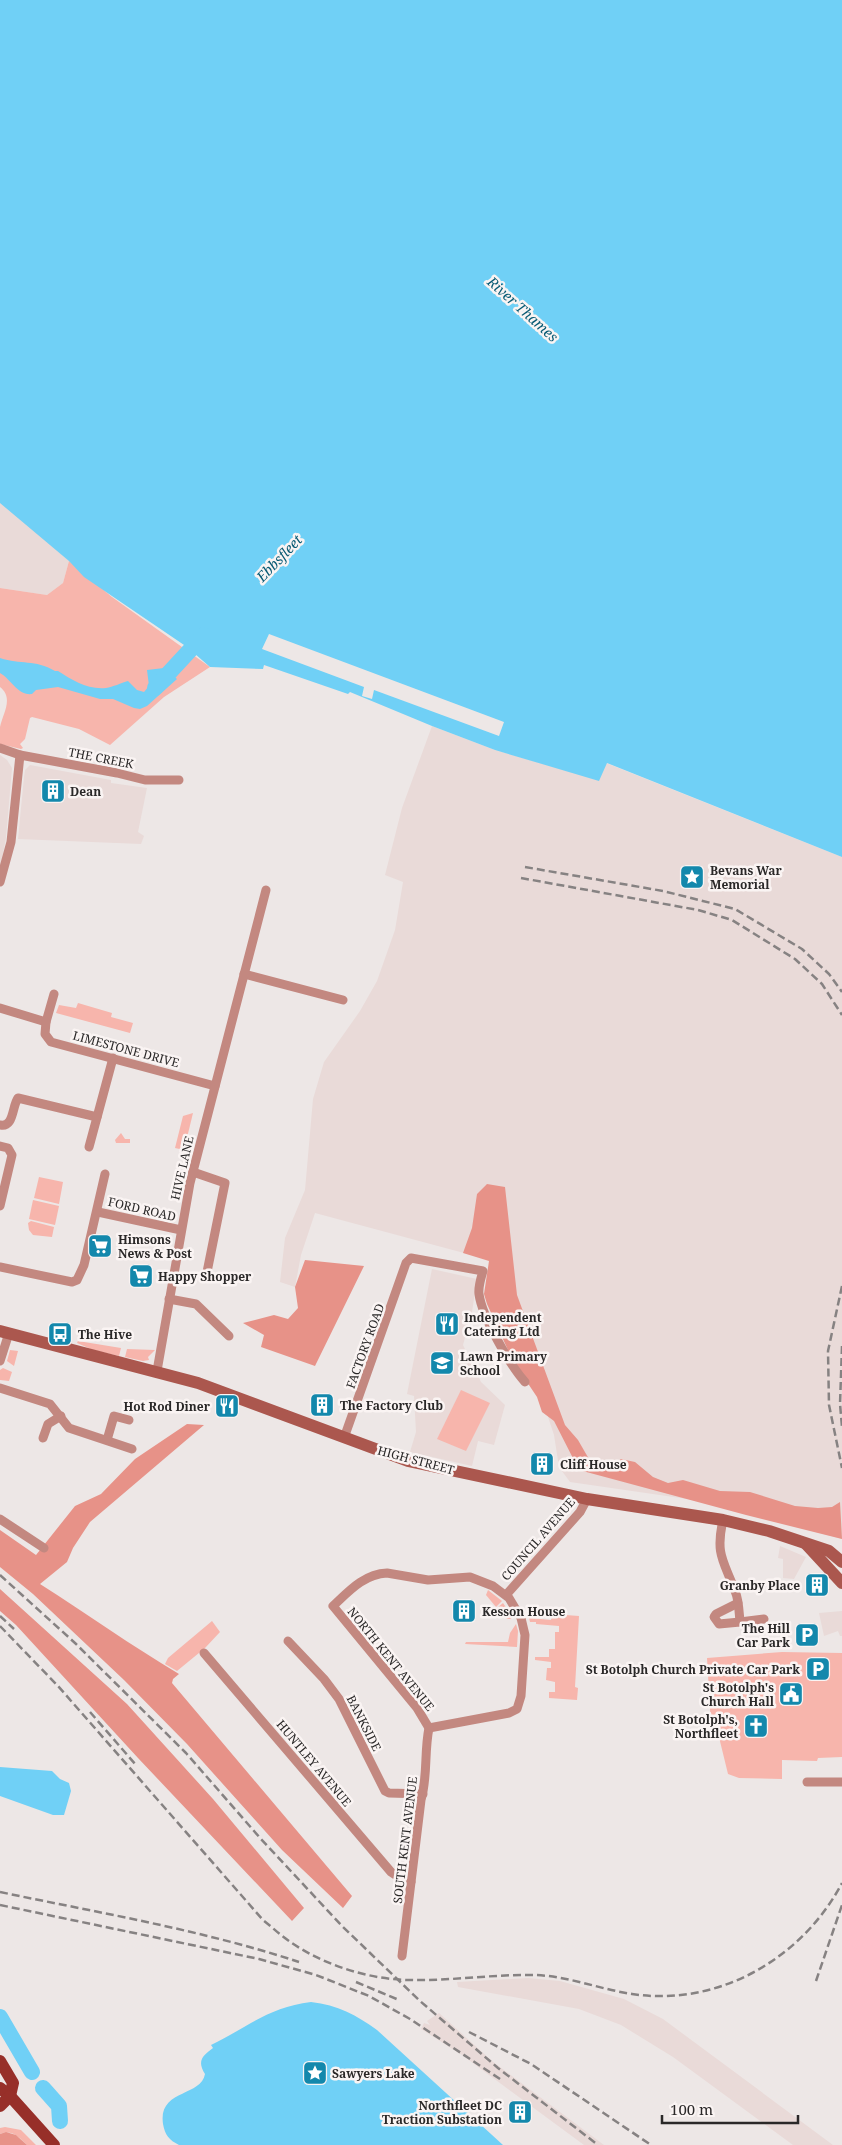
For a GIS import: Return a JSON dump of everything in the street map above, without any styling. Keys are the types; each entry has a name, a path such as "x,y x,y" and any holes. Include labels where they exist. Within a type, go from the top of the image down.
{"main road":[{"name":"HIGH STREET","path":"5,1332 157,1371 228,1393 408,1461 587,1499 723,1520 804,1543 832,1571 842,1584"},
{"path":"804,1543 829,1551 842,1562"},
{"path":"0,2061 13,2083 5,2092 0,2106"},
{"path":"5,2092 54,2145"}],"street":[{"name":"THE CREEK","path":"0,748 20,755 146,780 179,780"},
{"path":"0,882 11,842 20,755"},
{"name":"HIVE LANE","path":"157,1371 193,1172 266,890"},
{"path":"244,974 343,1000"},
{"path":"0,1008 46,1022 54,994"},
{"name":"LIMESTONE DRIVE","path":"46,1022 45,1034 51,1042 215,1086"},
{"path":"89,1147 112,1058"},
{"path":"0,1125 5,1126 9,1123 18,1098 97,1117"},
{"path":"0,1146 8,1148 12,1155 0,1206"},
{"path":"193,1172 225,1184 206,1277"},
{"path":"0,1266 72,1282 77,1280 84,1265 98,1212 105,1174"},
{"name":"FORD ROAD","path":"98,1212 181,1230"},
{"name":"FACTORY ROAD","path":"344,1438 407,1262 410,1259 415,1258 483,1271 479,1293 486,1314 514,1370 525,1382"},
{"path":"169,1299 196,1304 229,1336"},
{"path":"0,1361 5,1332"},
{"path":"0,1388 50,1404 69,1428 132,1449"},
{"path":"43,1438 48,1424 60,1416"},
{"path":"107,1440 114,1416 129,1420"},
{"name":"COUNCIL AVENUE","path":"506,1595 580,1514 587,1499"},
{"path":"0,1519 44,1548"},
{"path":"723,1520 720,1542 721,1558 736,1592 740,1622"},
{"name":"NORTH KENT AVENUE","path":"429,1728 417,1708 332,1606 361,1581 382,1573 428,1580 470,1577 487,1582 506,1595"},
{"path":"429,1728 511,1713 520,1706 525,1632 515,1606 506,1595"},
{"path":"738,1603 716,1614 714,1617 719,1624 764,1619"},
{"name":"BANKSIDE","path":"288,1641 324,1678 338,1699 385,1792 423,1794"},
{"name":"HUNTLEY AVENUE","path":"204,1653 385,1866 396,1876 411,1882"},
{"name":"SOUTH KENT AVENUE","path":"402,1956 423,1794 426,1784 426,1744 429,1728"},
{"path":"807,1782 842,1782"}],"shaded area":[{"path":"0,500 69,561 63,583 47,595 0,588"},
{"path":"0,503 112,597 210,667 164,697 110,745 79,729 32,717 30,718 25,739 20,744 23,748 0,744 0,727 7,701 4,691 0,687 0,588 47,595 63,583 69,561"},
{"path":"432,726 495,750 599,780 606,763 842,857 842,1539 701,1501 570,1482 559,1467 554,1435 542,1399 490,1260 315,1213 301,1255 295,1287 280,1282 285,1238 305,1190 313,1099 324,1062 360,1011 377,981 395,930 403,882 385,875 402,808"},
{"path":"0,755 7,760 12,768 6,838 0,869"},
{"path":"30,765 111,780 111,783 147,788 138,832 144,836 141,844 18,839 25,770"},
{"path":"78,1003 112,1013 111,1017 133,1023 130,1033 56,1013 59,1005 76,1008"},
{"path":"193,1113 184,1150 175,1148 183,1116"},
{"path":"121,1133 125,1139 130,1139 130,1143 116,1143 115,1140"},
{"path":"39,1177 63,1182 59,1204 34,1198"},
{"path":"487,1184 505,1187 517,1295 565,1425 578,1440 593,1466 613,1466 621,1459 635,1462 653,1477 668,1483 683,1480 720,1491 750,1492 795,1506 832,1507 840,1502 842,1539 579,1470 554,1421 542,1412 537,1397 513,1361 487,1304 484,1294 489,1261 463,1253 472,1228 477,1194"},
{"path":"33,1200 59,1206 55,1225 29,1219"},
{"path":"31,1221 54,1227 52,1237 33,1235 29,1230 28,1223"},
{"path":"305,1260 364,1266 315,1366 261,1347 264,1335 243,1323 274,1315 288,1319 298,1308 295,1287"},
{"name":"Lawn Primary School","path":"432,1269 477,1279 472,1312 463,1345 481,1382 505,1405 494,1445 478,1441 472,1466 410,1452 416,1432 414,1396 407,1394"},
{"path":"78,1341 121,1348 119,1356 93,1350 77,1343"},
{"path":"127,1349 155,1350 148,1357 149,1360 143,1361 125,1357"},
{"path":"10,1350 18,1351 14,1366 7,1361"},
{"path":"3,1368 12,1372 9,1381 0,1380 0,1370"},
{"path":"461,1390 490,1403 466,1451 437,1439"},
{"path":"187,1424 204,1425 90,1522 73,1548 67,1562 40,1584 179,1674 173,1679 172,1683 352,1896 343,1908 282,1850 187,1744 124,1680 33,1594 0,1567 0,1530 36,1555 75,1506 101,1494 135,1459"},
{"path":"780,1546 806,1557 794,1579 783,1578 783,1559 778,1558"},
{"path":"0,1589 127,1704 213,1799 304,1908 292,1921 16,1625 0,1611"},
{"path":"488,1590 502,1601 496,1607 486,1595"},
{"path":"503,1603 512,1616 511,1619 507,1619 497,1608"},
{"path":"842,1611 842,1636 840,1636 838,1631 824,1636 819,1613"},
{"path":"552,1614 579,1616 575,1687 578,1688 577,1700 549,1698 549,1692 555,1692 555,1682 546,1680 547,1668 551,1668 551,1662 535,1660 535,1657 549,1657 549,1649 555,1649 555,1632 559,1632 559,1626 536,1624 536,1622 530,1622 529,1618 551,1620"},
{"path":"212,1621 220,1632 205,1648 177,1671 165,1664 168,1658"},
{"path":"516,1624 518,1631 517,1647 465,1644 466,1642 508,1642 510,1633"},
{"path":"782,1652 842,1653 842,1757 818,1758 817,1761 782,1760 782,1779 739,1778 728,1774 718,1733 711,1726 707,1658"},
{"path":"528,1978 560,1981 624,1999 663,2019 833,2145 793,2145 673,2057 621,2025 579,2009 458,1987 457,1982"},
{"path":"439,2013 492,2061 604,2145 584,2145 462,2055 421,2029 424,2023 430,2025 427,2021"},
{"path":"0,2128 21,2130 36,2145 27,2145 12,2133 0,2134"},
{"path":"6,2132 16,2135 27,2145 0,2145 0,2134"}],"water":[{"name":"River Thames","path":"0,0 842,0 842,857 607,763 599,781 495,750 350,692 348,694 264,665 263,669 210,667 187,647 84,577 69,561 0,503"},
{"path":"0,658 48,667 80,684 99,688 111,687 128,681 137,690 144,692 149,686 147,670 164,668 177,679 147,706 140,709 113,699 100,699 58,687 36,690 32,694 27,694 19,690 0,673"},
{"path":"0,1767 52,1771 60,1779 69,1783 71,1791 64,1815 53,1815 0,1796"},
{"name":"Sawyers Lake","path":"311,2002 321,2003 346,2012 377,2030 503,2145 179,2145 170,2139 164,2128 163,2113 173,2099 196,2087 202,2081 205,2074 201,2061 213,2048 211,2045 271,2013 283,2008"}],"pier":[{"path":"269,634 504,722 499,736 374,690 372,699 362,696 364,687 262,649"}],"waterway":[{"name":"Ebbsfleet","path":"155,688 204,635"},
{"name":"Ebbsfleet","path":"0,2017 32,2072"},
{"name":"Ebbsfleet","path":"43,2088 59,2106 60,2121"}],"railway":[{"path":"525,867 663,891 735,909 802,949 829,974 842,992"},
{"path":"521,878 698,910 732,920 795,959 822,984 842,1015"},
{"path":"842,1286 828,1351 829,1405 842,1468"},
{"path":"842,1346 840,1404 842,1427"},
{"path":"0,1575 75,1643 186,1753 261,1839 342,1926 420,2001 498,2068 598,2145"},
{"path":"0,1616 14,1629"},
{"path":"0,1626 58,1686 263,1920 302,1950 347,1970 379,1977 411,1980 535,1975 571,1980 632,1994 664,1996 695,1993 726,1985 754,1972 781,1955 804,1934 825,1910 842,1883"},
{"path":"90,1712 136,1765"},
{"path":"0,1892 188,1931 299,1962"},
{"path":"0,1905 259,1959 316,1975 369,1996 410,2019 503,2081"},
{"path":"816,1981 842,1905"},
{"path":"356,1982 399,2000"},
{"path":"469,2032 531,2064 651,2145"}],"place":[{"name":"Dean","path":"53,791"},
{"name":"Bevans War Memorial","path":"692,877"},
{"name":"Himsons News & Post","path":"100,1246"},
{"name":"Happy Shopper","path":"141,1276"},
{"name":"Independent Catering Ltd","path":"447,1324"},
{"name":"The Hive","path":"60,1334"},
{"name":"Lawn Primary School","path":"442,1363"},
{"name":"The Factory Club","path":"322,1405"},
{"name":"Hot Rod Diner","path":"227,1406"},
{"name":"Cliff House","path":"542,1464"},
{"name":"Granby Place","path":"817,1585"},
{"name":"Kesson House","path":"464,1611"},
{"name":"The Hill Car Park","path":"807,1635"},
{"name":"St Botolph Church Private Car Park","path":"818,1669"},
{"name":"St Botolph's Church Hall","path":"791,1694"},
{"name":"St Botolph's, Northfleet","path":"756,1726"},
{"name":"Sawyers Lake","path":"315,2073"},
{"name":"Northfleet DC Traction Substation","path":"520,2112"}]}
